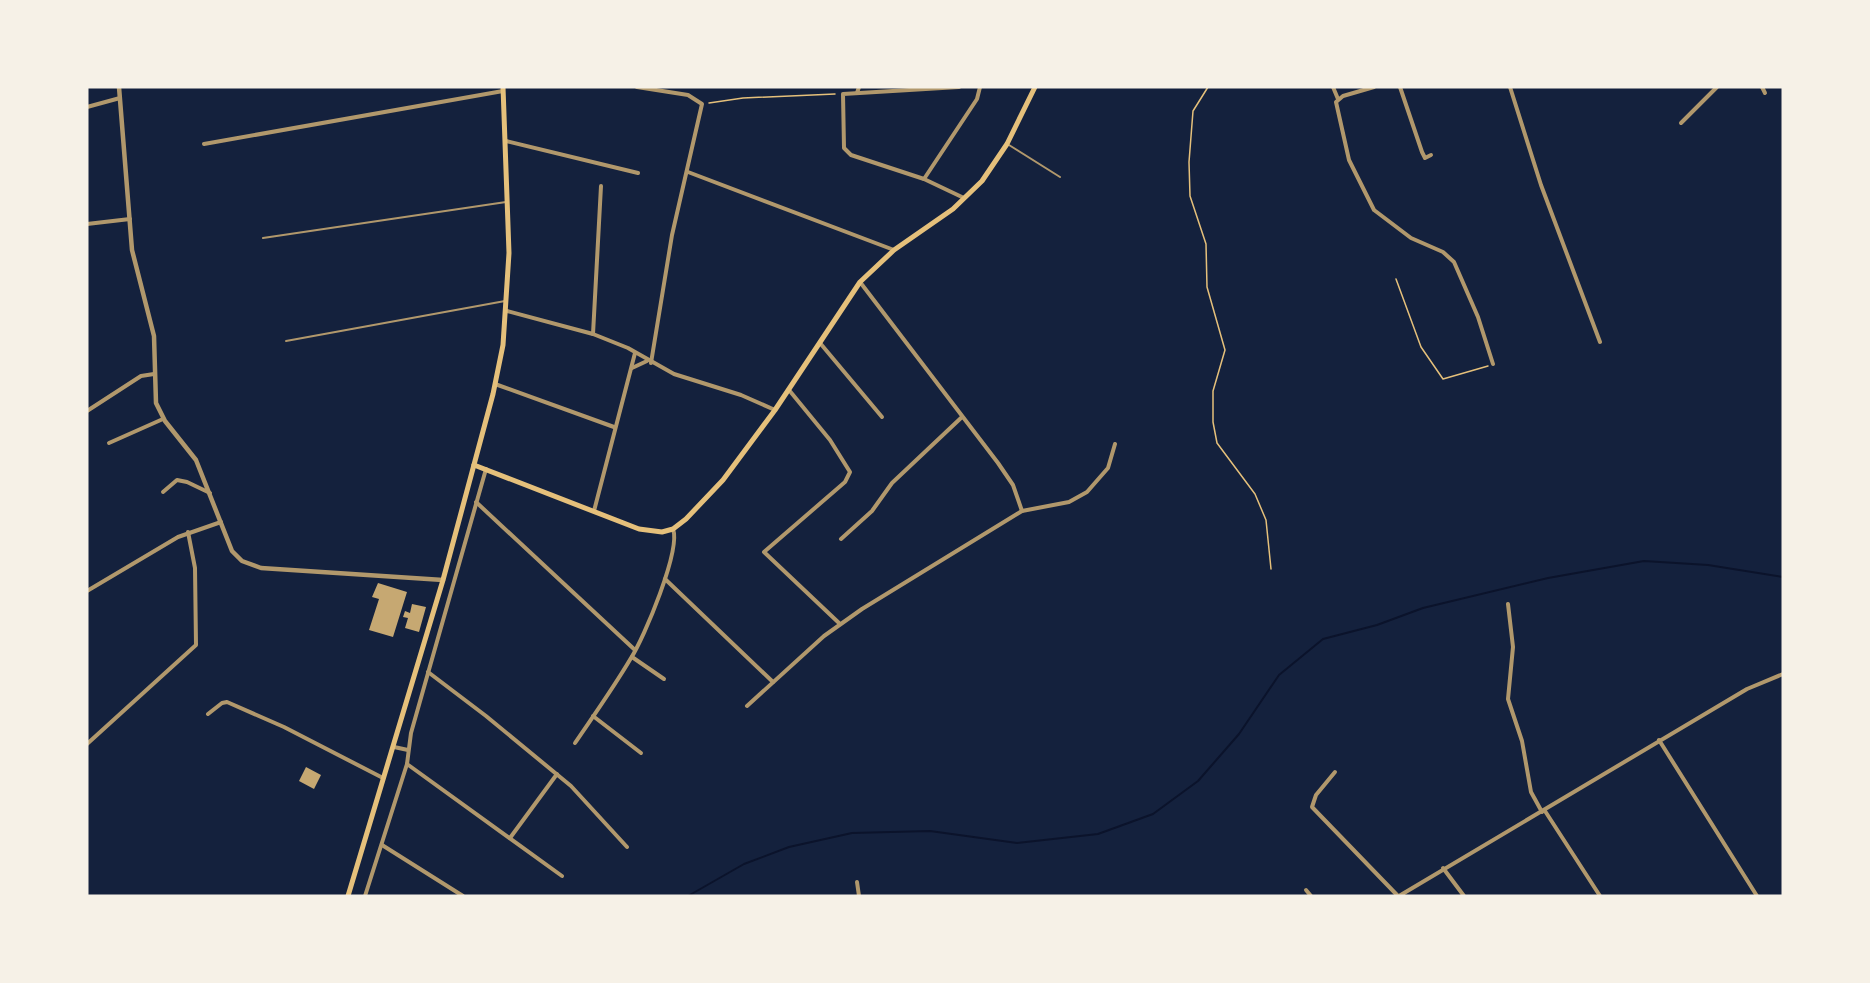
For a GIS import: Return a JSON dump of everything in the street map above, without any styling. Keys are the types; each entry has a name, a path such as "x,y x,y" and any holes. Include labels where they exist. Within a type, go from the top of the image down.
{"main road":[{"path":"474,465 645,531 662,532 673,529 686,519 723,480 789,390 860,282 894,250 965,199 984,178 1007,144 1035,87"},
{"path":"348,896 443,580 495,384 508,301 508,201 503,89"}],"street":[{"path":"119,87 132,250 154,336 156,403 163,419 196,460 232,551 253,566 443,580"},
{"path":"637,87 688,95 702,104 672,235 649,362"},
{"path":"857,93 859,87"},
{"path":"959,87 843,94 844,148 847,153 924,178 965,199"},
{"path":"924,178 977,99 980,87"},
{"path":"1333,87 1338,99 1336,107 1346,151 1374,210 1411,238 1443,252 1454,262 1478,316 1493,364"},
{"path":"1338,99 1374,87"},
{"path":"1400,87 1422,152 1425,158 1431,155"},
{"path":"1510,87 1541,185 1600,342"},
{"path":"1681,123 1717,87"},
{"path":"1762,87 1765,93"},
{"path":"204,144 503,89"},
{"path":"87,107 120,98"},
{"path":"506,141 638,173"},
{"path":"688,172 894,250"},
{"path":"593,334 601,186"},
{"path":"87,224 130,219"},
{"path":"860,282 1013,485 1022,510"},
{"path":"507,311 593,334 628,348 649,362 674,374 741,395 775,410"},
{"path":"820,343 882,417"},
{"path":"594,511 635,353"},
{"path":"631,369 649,362"},
{"path":"87,411 141,376 154,374"},
{"path":"495,384 614,427"},
{"path":"789,390 844,458 850,475 764,552 839,623"},
{"path":"841,539 872,511 892,483 962,417"},
{"path":"109,443 163,419"},
{"path":"747,706 839,623 1022,510 1069,502 1087,492 1107,468 1115,444"},
{"path":"365,896 406,764 428,672 486,468"},
{"path":"163,492 177,480 188,482 211,494"},
{"path":"476,502 636,650"},
{"path":"87,591 188,532 221,522"},
{"path":"575,743 636,650 665,579 675,542 673,529"},
{"path":"87,744 196,645 195,568 188,532"},
{"path":"665,579 773,682"},
{"path":"1508,604 1513,647 1508,699 1522,741 1531,792 1600,896"},
{"path":"632,657 664,679"},
{"path":"428,672 557,774 585,800 627,847"},
{"path":"1335,772 1316,795 1312,807 1399,896 1443,868 1544,812 1659,740 1747,690 1783,674"},
{"path":"208,714 222,703 227,702 284,727 384,779"},
{"path":"593,716 641,753"},
{"path":"1659,740 1757,896"},
{"path":"394,747 408,750"},
{"path":"406,764 562,876"},
{"path":"510,838 557,774"},
{"path":"382,845 463,896"},
{"path":"1443,868 1464,896"},
{"path":"856,882 859,896"},
{"path":"1306,890 1311,896"}],"lane":[{"path":"1007,144 1060,177"},
{"path":"263,238 508,201"},
{"path":"286,341 508,301"}],"path":[{"path":"1208,87 1193,111 1189,173 1190,196 1206,244 1207,287 1225,350 1213,391 1213,422 1217,443 1254,494 1266,520 1271,569"},
{"path":"702,104 743,98 843,94"},
{"path":"1396,279 1421,347 1443,379 1493,364"}],"building":[{"path":"378,583 407,592 393,637 369,630 379,599 372,597"},
{"path":"412,604 426,607 419,632 405,628 408,618 403,617 405,611 410,613"},
{"path":"306,767 321,775 314,789 299,781"}],"waterway":[{"path":"688,896 744,864 789,847 852,833 930,831 1017,843 1098,834 1153,814 1198,781 1239,734 1279,675 1323,639 1377,625 1423,608 1548,578 1644,561 1708,565 1783,577"}]}
